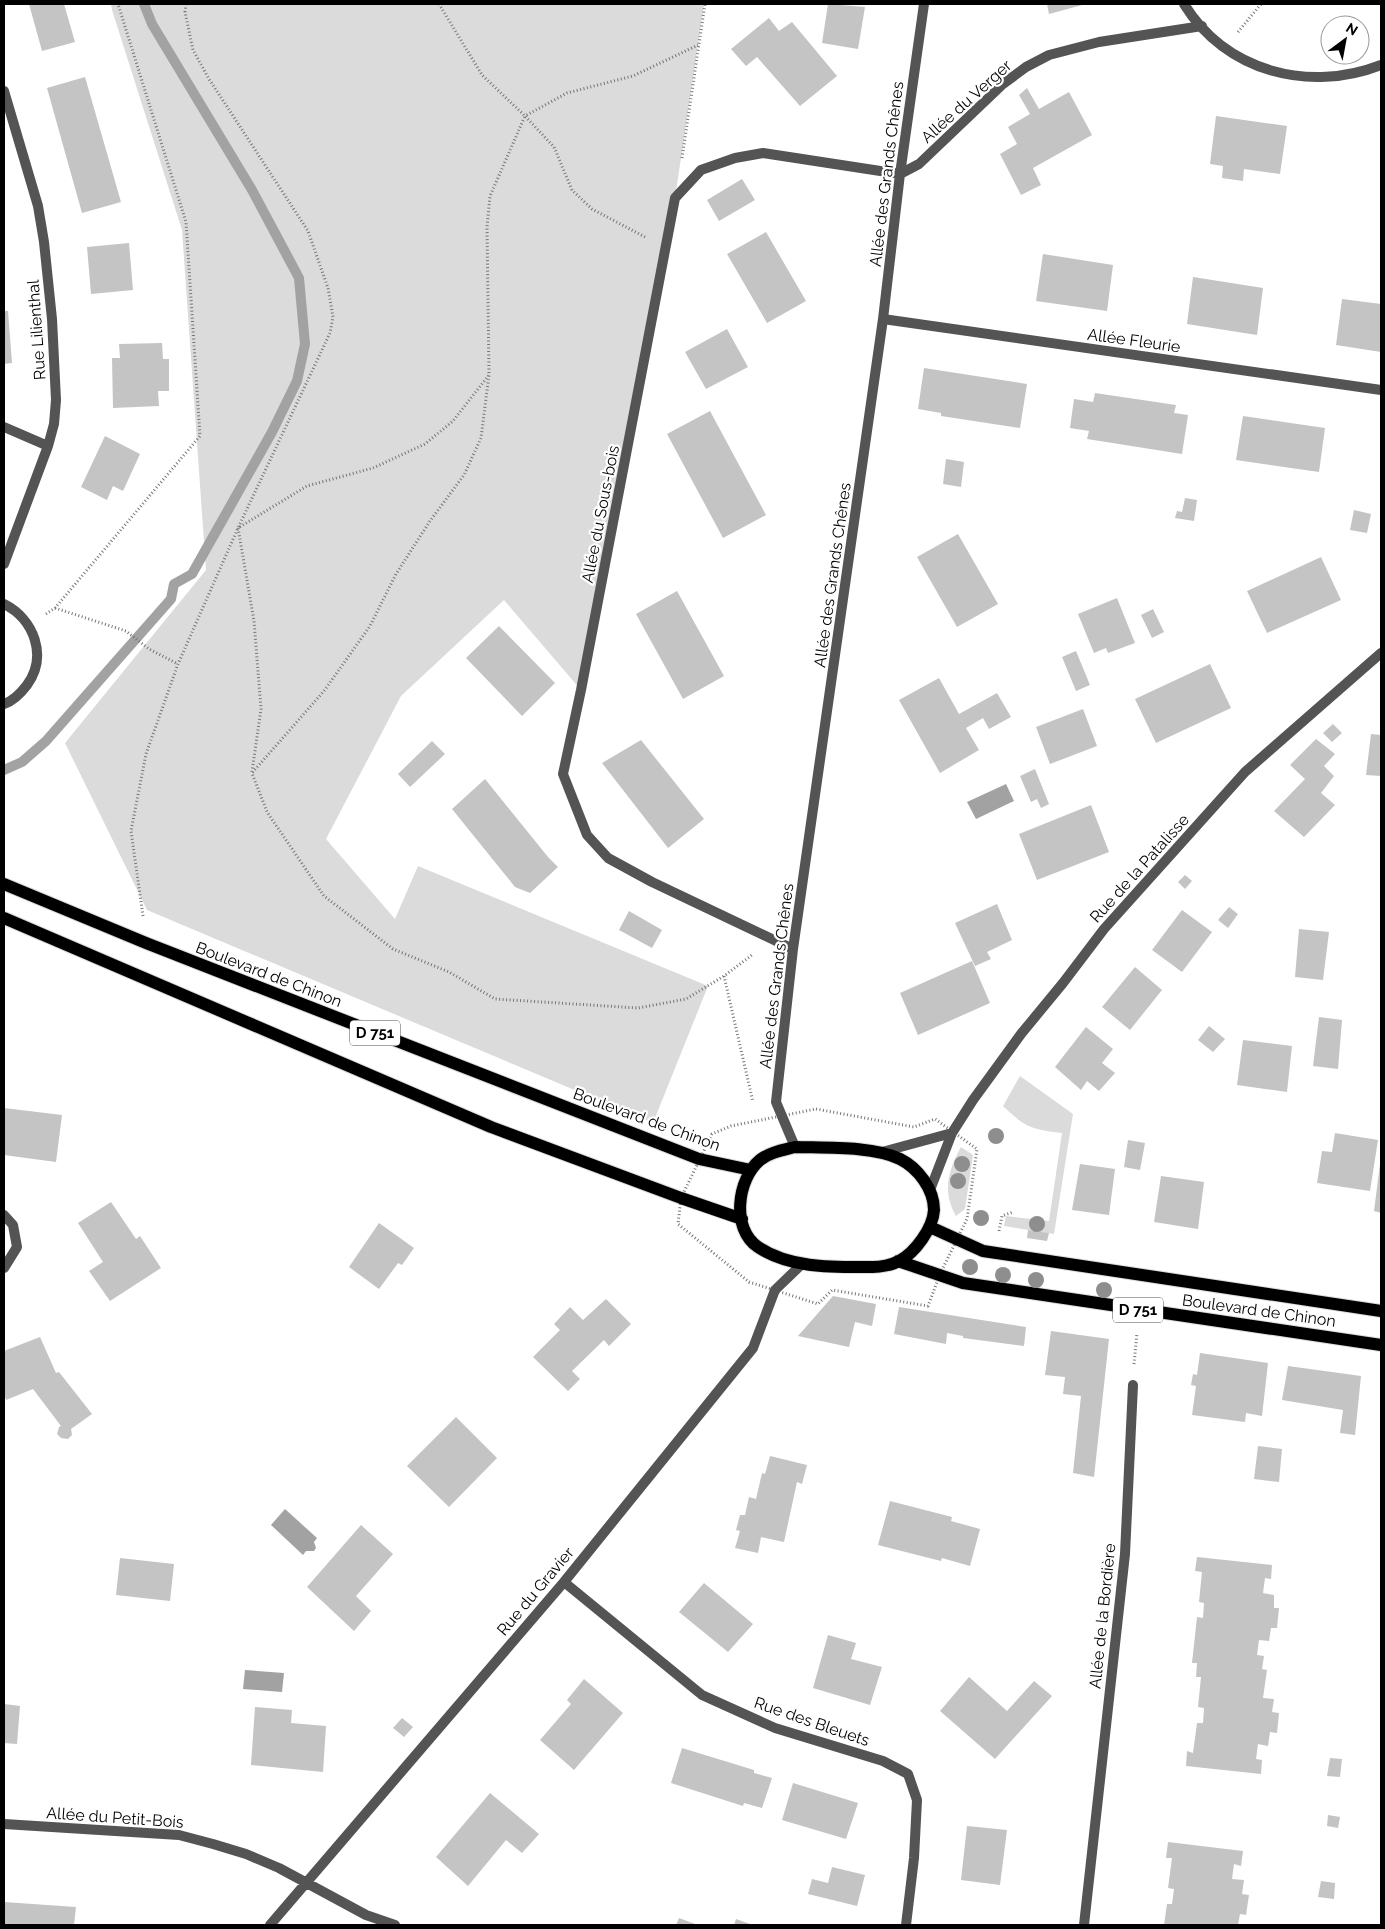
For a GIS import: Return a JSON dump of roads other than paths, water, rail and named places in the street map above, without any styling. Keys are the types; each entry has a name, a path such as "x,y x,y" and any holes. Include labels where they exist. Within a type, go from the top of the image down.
{"main road":[{"name":"Boulevard de Chinon","path":"4,884 146,943 699,1159 751,1170"},
{"name":"D 751","path":"4,918 491,1127 742,1219"},
{"path":"795,1147 882,1152 901,1159 915,1169 930,1190 934,1210 930,1227 917,1246 898,1262 875,1267 802,1264 773,1255 757,1247 747,1235 740,1205 743,1188 751,1170 760,1160 772,1153 795,1147"},
{"name":"Boulevard de Chinon","path":"930,1227 983,1251 1381,1311"},
{"name":"Boulevard de Chinon","path":"898,1262 963,1283 1381,1344"}],"street":[{"name":"Allée des Grands Chênes","path":"795,1147 776,1102 793,949 883,319 900,174 924,4"},
{"path":"1184,4 1202,26 1226,48 1245,60 1267,69 1289,75 1312,78 1336,77 1358,73 1381,65"},
{"name":"Allée du Verger","path":"900,174 919,164 1003,84 1026,67 1049,55 1099,42 1202,26"},
{"name":"Rue Lilienthal","path":"4,91 38,206 44,242 52,320 56,400 54,424 48,446 4,564"},
{"name":"Allée du Sous-bois","path":"793,949 652,882 608,858 587,835 563,774 676,198 701,170 736,158 763,153 900,174"},
{"name":"Allée Fleurie","path":"883,319 1381,390"},
{"path":"4,427 48,446"},
{"path":"4,604 19,613 29,625 36,642 37,660 32,678 22,693 4,704"},
{"name":"Rue de la Patalisse","path":"930,1190 952,1133 1021,1034 1063,984 1104,929 1245,772 1381,653"},
{"path":"882,1152 952,1133"},
{"path":"4,1215 13,1225 18,1247 4,1268"},
{"name":"Rue du Gravier","path":"270,1925 564,1582 753,1348 775,1290 802,1264"},
{"name":"Allée de la Bordière","path":"1084,1925 1125,1554 1133,1385"},
{"name":"Rue des Bleuets","path":"564,1582 702,1695 775,1728 883,1761 908,1774 917,1800 914,1858 906,1925"},
{"name":"Allée du Petit-Bois","path":"4,1824 179,1835 246,1854 279,1868 305,1884"},
{"path":"305,1884 366,1914 396,1925"}],"waterway":[{"path":"4,770 22,762 46,741 171,599 174,584 192,574 272,432 297,381 305,344 299,278 252,190 152,24 144,4"}]}
